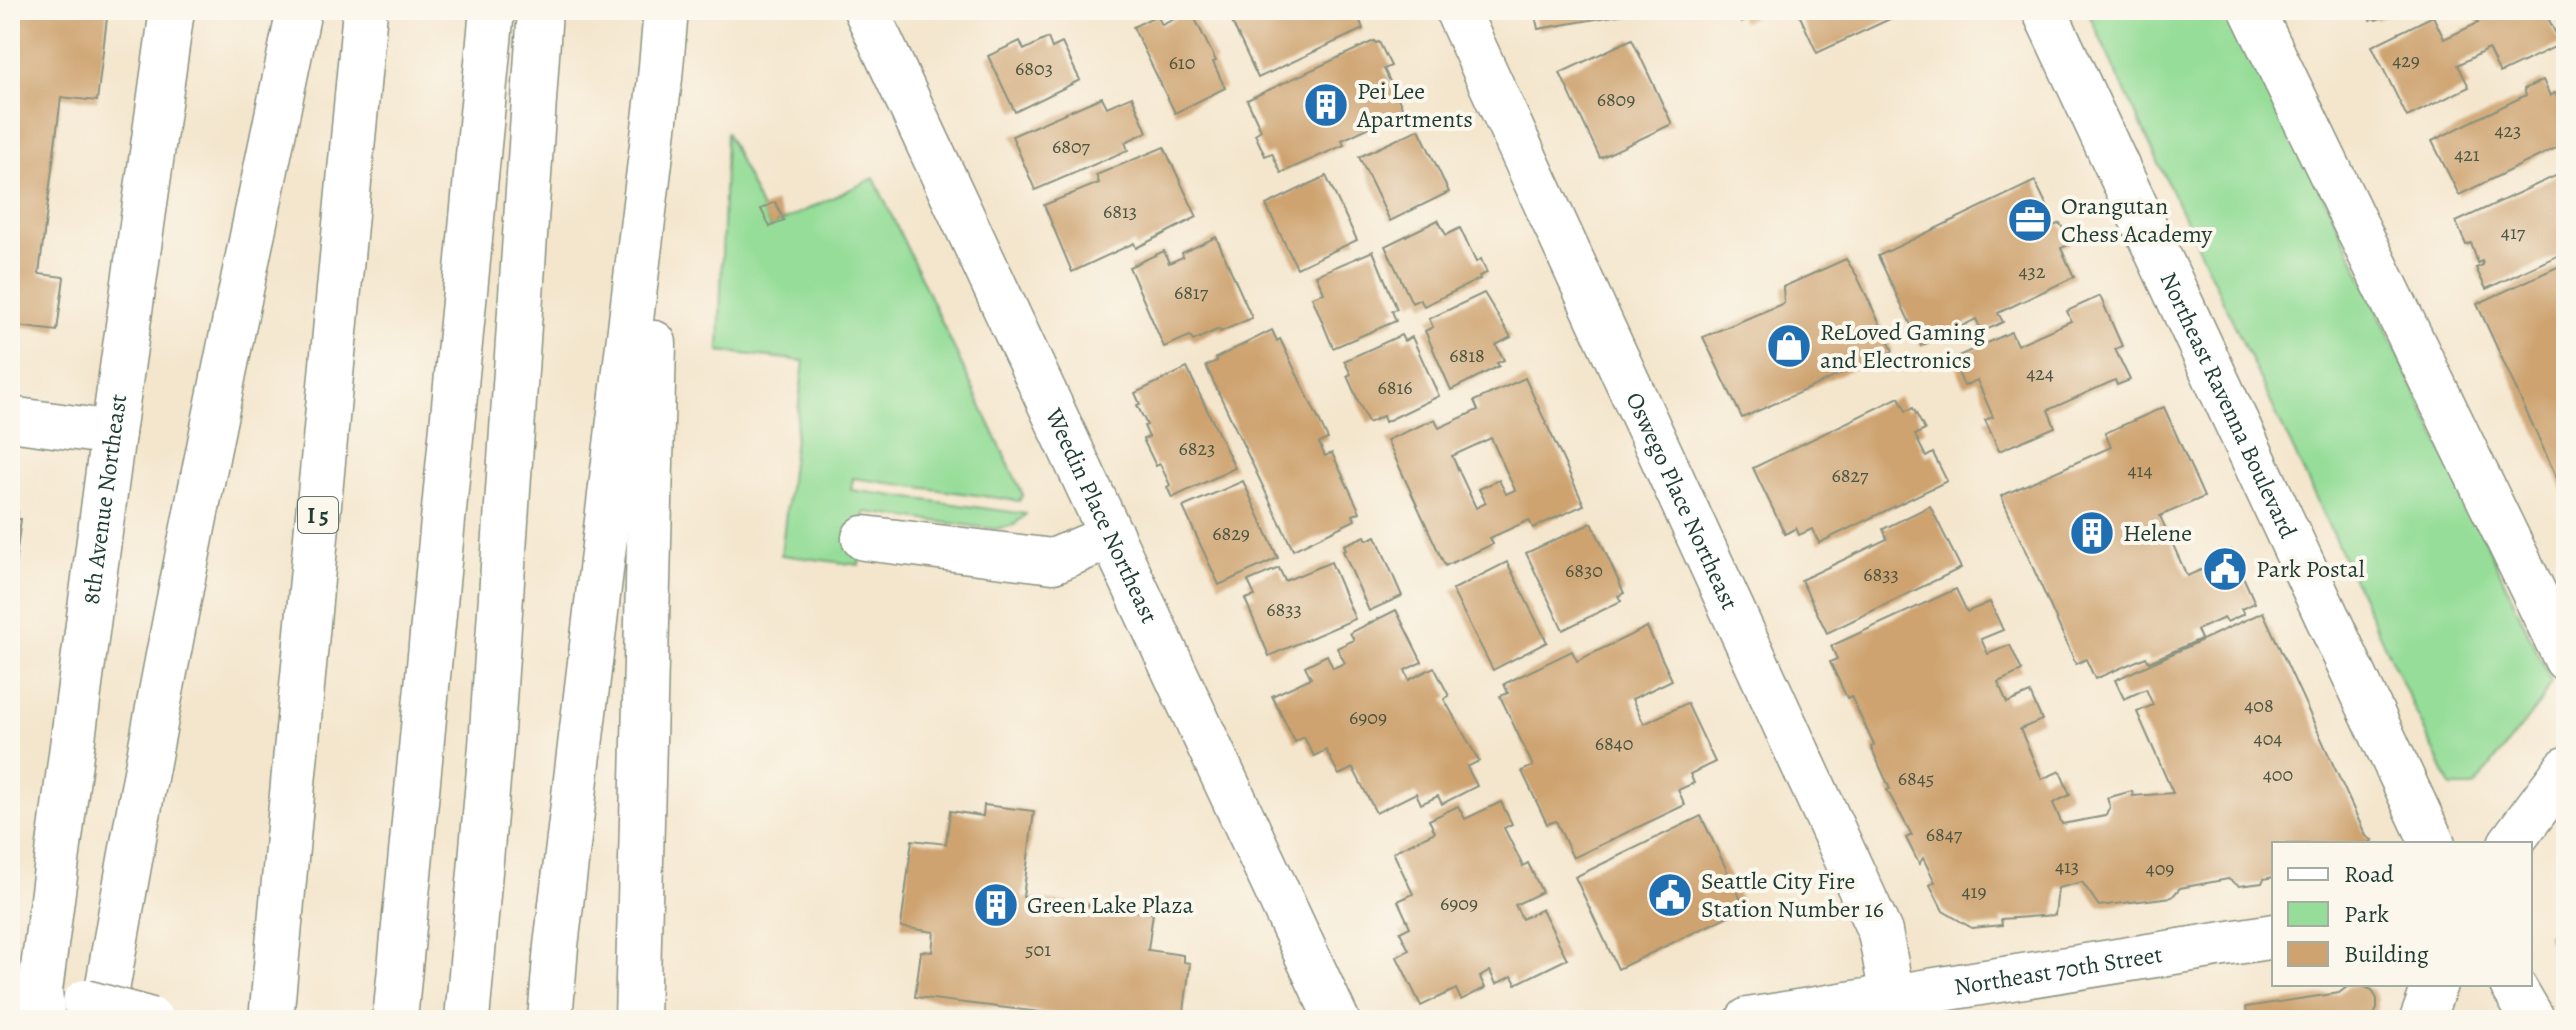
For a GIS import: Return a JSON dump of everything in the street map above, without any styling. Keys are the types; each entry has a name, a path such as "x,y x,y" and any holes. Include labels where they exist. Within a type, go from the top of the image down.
{"main road":[{"name":"8th Avenue Northeast","path":"31,998 172,10"},
{"path":"94,1011 129,861 224,372 299,10"},
{"name":"I 5","path":"271,1020 365,10"},
{"path":"395,1020 492,10"},
{"path":"467,1020 491,746 540,10"},
{"path":"550,1020 666,10"},
{"name":"Weedin Place Northeast","path":"866,10 1337,1020"},
{"name":"Oswego Place Northeast","path":"1457,10 1880,932 1892,996"},
{"name":"Northeast Ravenna Boulevard","path":"2044,10 2432,842"},
{"path":"2252,10 2566,659"},
{"path":"637,1020 660,78"},
{"path":"10,419 113,433"},
{"path":"864,538 1053,561 1112,536"},
{"path":"2511,842 2566,769"},
{"name":"Northeast 70th Street","path":"1748,1020 2272,936"},
{"path":"2422,1020 2434,986"},
{"path":"2513,986 2533,1020"},
{"path":"31,998 151,1020"}],"green space":[{"path":"2087,10 2237,10 2551,681 2540,703 2474,787 2451,787"},
{"path":"726,132 770,227 874,178 1023,495 1019,501 853,478 851,490 1026,514 1014,525 995,529 865,512 859,565 781,555 804,361 719,351"},
{"path":"2566,911 2566,976 2548,936"}],"building":[{"path":"10,10 108,10 97,101 61,97 39,274 64,277 57,331 10,325"},
{"path":"1246,10 1356,10 1363,29 1258,78 1230,18"},
{"path":"1534,10 1631,10 1631,13 1538,29"},
{"path":"1737,10 1769,10 1742,22"},
{"path":"1797,10 1909,10 1817,53"},
{"path":"2365,10 2399,10 2370,20"},
{"path":"2472,10 2544,10 2561,44 2500,73 2488,49 2458,65 2469,87 2407,117 2372,46 2433,16 2444,39 2478,23"},
{"path":"1191,11 1216,61 1213,62 1225,88 1175,113 1133,27 1157,15 1162,25"},
{"path":"1048,38 1052,48 1062,43 1080,80 1015,112 988,56 1020,41 1024,50"},
{"path":"1632,39 1672,124 1600,158 1560,73"},
{"name":"Pei Lee Apartments","path":"1374,41 1379,42 1391,66 1384,69 1404,111 1342,140 1344,145 1281,173 1272,153 1265,156 1255,134 1261,130 1247,100"},
{"path":"2543,80 2550,96 2555,93 2566,116 2566,143 2459,195 2432,141 2526,95 2524,89"},
{"path":"1132,96 1147,132 1125,142 1128,150 1035,190 1012,136 1102,97 1107,107"},
{"path":"1419,129 1449,192 1390,221 1359,157"},
{"path":"1164,147 1197,217 1136,248 1134,243 1072,272 1044,205 1099,183 1096,175"},
{"path":"2566,171 2566,252 2486,289 2476,268 2483,265 2482,261 2478,263 2471,243 2466,245 2456,222"},
{"path":"1326,176 1357,240 1297,268 1266,205"},
{"path":"2035,181 2048,208 2041,211 2049,228 2060,223 2071,244 2061,248 2074,277 1998,313 2003,322 1982,332 1976,319 1921,346 1878,256"},
{"path":"775,202 784,220 770,227 761,209"},
{"path":"1438,220 1446,235 1460,228 1476,262 1481,259 1487,273 1424,306 1420,299 1412,303 1385,246"},
{"path":"1216,237 1252,318 1193,341 1190,336 1164,347 1129,267 1164,251 1169,263 1183,257 1182,253"},
{"path":"1373,251 1397,309 1392,311 1396,321 1333,348 1312,297 1324,293 1316,275"},
{"path":"1846,259 1893,351 1742,418 1703,337 1784,303 1783,287"},
{"path":"2566,263 2566,498 2477,304"},
{"path":"1484,293 1511,337 1496,345 1504,360 1497,363 1499,366 1451,390 1425,331 1433,327 1429,319"},
{"path":"2100,296 2122,346 2115,349 2130,380 2117,385 2115,380 2048,410 2055,427 1999,451 1985,420 1993,417 1977,380 1964,386 1952,359 2011,332 2017,345 2071,321 2067,311"},
{"path":"1272,330 1277,341 1280,339 1328,439 1319,443 1325,456 1332,453 1360,512 1353,515 1355,520 1293,550 1206,366"},
{"path":"1401,335 1404,341 1412,337 1439,396 1385,422 1383,416 1368,423 1347,376 1351,374 1344,361"},
{"path":"1187,368 1235,468 1172,498 1167,487 1170,485 1160,464 1156,466 1143,439 1149,437 1144,426 1147,425 1135,393"},
{"path":"1525,378 1584,505 1533,528 1529,520 1490,538 1493,544 1445,566 1387,440 1435,419 1439,428 1478,410 1474,401","holes":["1491,438 1515,490 1506,494 1499,480 1479,489 1486,503 1476,508 1452,456"]},
{"path":"1899,397 1906,411 1913,408 1925,430 1915,435 1926,457 1933,453 1947,481 1819,543 1812,529 1799,535 1796,528 1785,534 1753,468"},
{"name":"Helene","path":"2164,407 2204,497 2160,516 2187,576 2208,567 2205,562 2231,550 2255,603 2241,609 2244,614 2227,622 2224,618 2197,630 2201,639 2149,662 2146,657 2095,679 2086,659 2076,664 2001,496 2111,447 2105,433"},
{"path":"1243,481 1278,558 1219,585 1183,507"},
{"path":"1930,506 1961,568 1827,633 1801,580 1887,539 1883,529"},
{"path":"10,511 18,512 17,519 21,519 13,580 10,579"},
{"path":"1592,523 1624,593 1618,596 1621,601 1563,630 1526,553"},
{"path":"1365,536 1367,540 1376,536 1402,596 1369,611 1343,551 1346,550 1344,545"},
{"path":"1331,562 1355,619 1269,656 1245,599 1255,596 1248,581 1279,568 1285,581"},
{"path":"1507,562 1547,642 1493,670 1452,590"},
{"path":"1956,589 1967,612 1990,602 2003,630 1981,639 1988,654 2010,645 2022,671 1998,682 2007,703 2030,693 2042,720 2020,729 2042,779 2060,771 2070,795 2053,803 2062,824 2105,816 2110,807 2107,798 2132,791 2133,796 2173,793 2137,712 2153,705 2146,689 2124,699 2115,680 2263,612 2366,836 2372,840 2272,842 2272,877 2264,879 2262,883 2239,886 2228,879 2180,888 2172,897 2099,906 2082,882 2058,888 2055,915 2001,919 2002,925 1972,928 1943,911 1930,885 1935,882 1923,858 1919,864 1906,838 1912,835 1887,790 1890,789 1871,747 1874,745 1851,696 1847,698 1830,662 1837,659 1831,646"},
{"path":"1396,610 1422,662 1405,670 1409,680 1434,667 1449,696 1444,699 1479,761 1467,767 1477,786 1442,804 1438,796 1421,804 1416,793 1376,813 1353,768 1339,775 1326,750 1314,756 1304,737 1295,742 1272,696 1311,678 1305,666 1327,655 1333,668 1345,663 1337,648 1354,640 1350,633"},
{"path":"1647,627 1672,680 1632,699 1644,724 1687,703 1715,762 1690,774 1694,783 1678,790 1685,805 1573,858 1556,821 1547,824 1522,771 1533,766 1500,696 1508,693 1504,684 1572,651 1577,661"},
{"path":"1501,802 1512,824 1504,828 1523,866 1528,863 1542,892 1515,905 1522,919 1542,909 1567,959 1516,984 1512,976 1496,984 1490,971 1480,977 1485,988 1461,1000 1456,989 1421,1006 1397,957 1409,950 1400,932 1410,927 1398,901 1413,894 1393,852 1435,832 1429,820 1458,806 1465,819"},
{"name":"Green Lake Plaza","path":"984,805 1034,811 1023,897 1153,913 1148,950 1183,955 1183,962 1190,963 1183,1020 1106,1020 915,997 921,951 932,952 934,932 901,927 912,840 946,844 950,811 983,816"},
{"path":"1701,816 1745,908 1618,969 1575,877"},
{"path":"2363,986 2372,990 2377,999 2377,1009 2371,1020 2227,1020 2247,1015 2246,1007 2339,993 2347,987"}],"place":[{"name":"Pei Lee Apartments","path":"1326,105"},
{"name":"Orangutan Chess Academy","path":"2030,220"},
{"name":"ReLoved Gaming and Electronics","path":"1789,346"},
{"name":"Helene","path":"2092,533"},
{"name":"Park Postal","path":"2225,569"},
{"name":"Seattle City Fire Station Number 16","path":"1670,895"},
{"name":"Green Lake Plaza","path":"996,905"}]}
